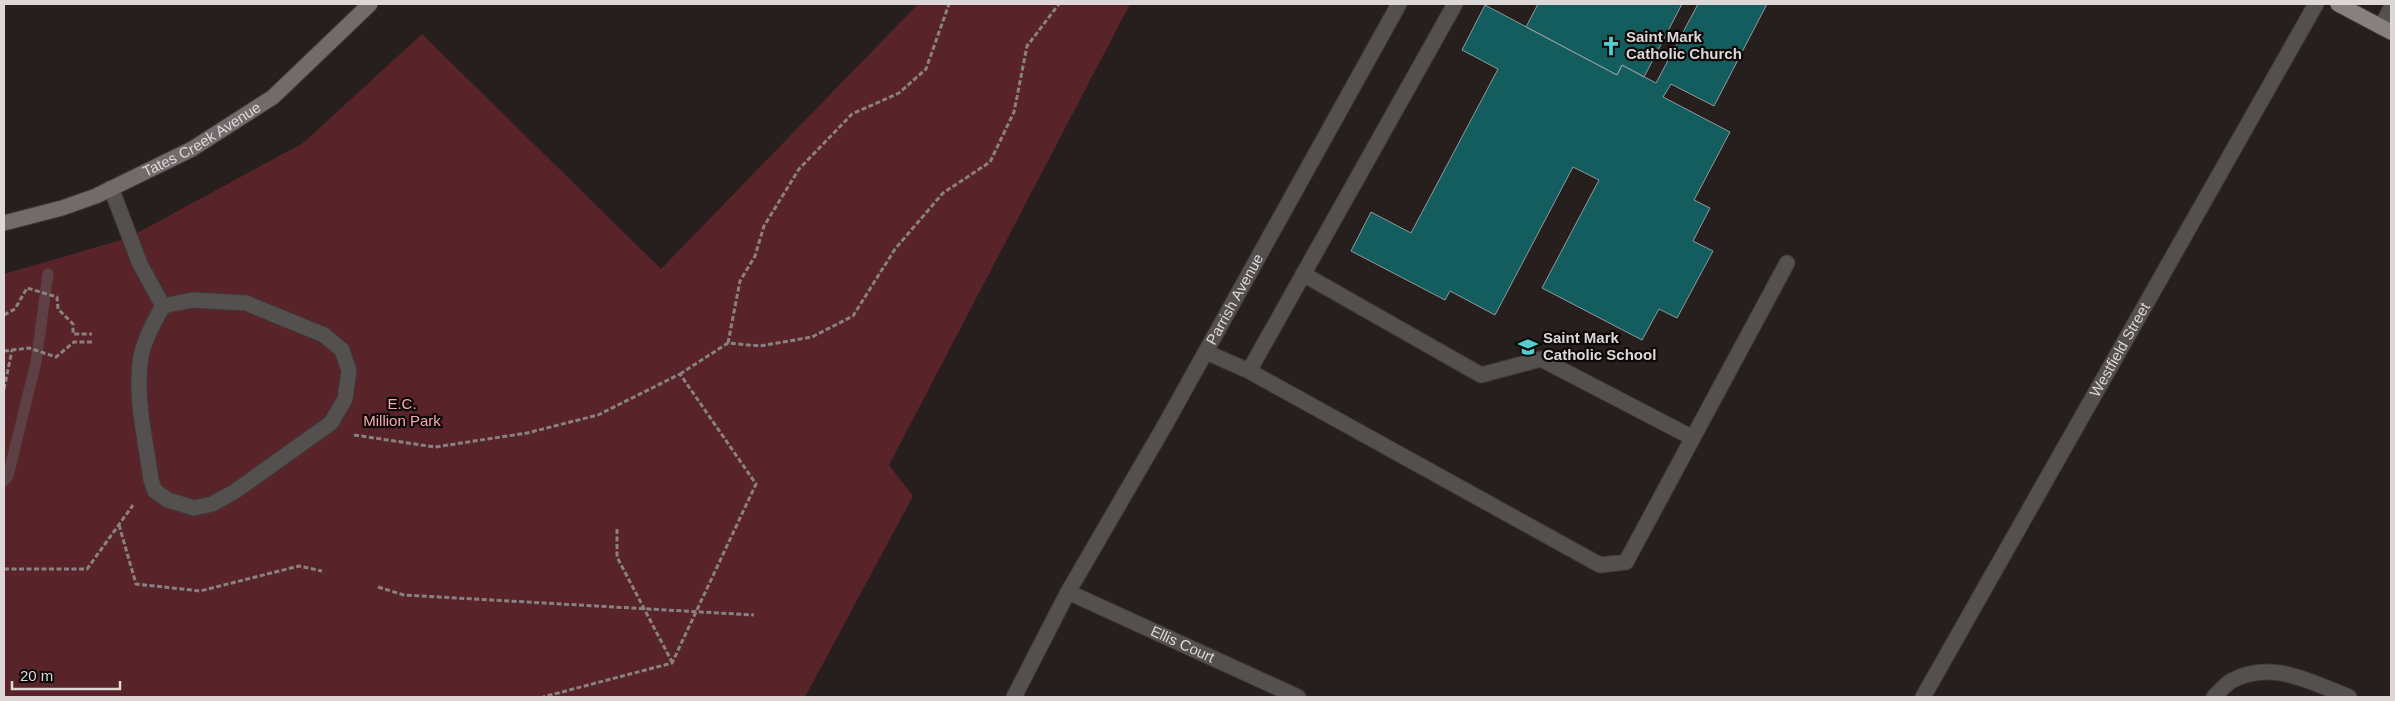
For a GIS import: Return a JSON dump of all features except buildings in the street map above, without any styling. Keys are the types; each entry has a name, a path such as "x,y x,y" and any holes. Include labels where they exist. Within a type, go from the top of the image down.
{"main road":[{"name":"Tates Creek Avenue","path":"4,223 62,208 111,188 192,149 273,97 370,4"},
{"path":"2338,4 2386,30"}],"street":[{"name":"Parrish Avenue","path":"1014,697 1068,592 1206,352 1399,4"},
{"path":"1249,371 1455,4"},
{"name":"Westfield Street","path":"1923,697 2316,4"},
{"path":"2386,30 2391,8"},
{"path":"111,188 140,264 163,306"},
{"path":"1206,352 1249,371 1600,565 1626,562 1787,263"},
{"path":"1303,274 1482,375 1541,359 1693,438"},
{"path":"192,300 246,303 324,336 342,350 349,371 346,399 331,423 326,427 234,492 212,504 194,508 168,500 155,491 151,480 140,392 141,356 150,328 163,306 192,300"},
{"name":"Ellis Court","path":"1068,592 1298,697"},
{"path":"2214,697 2231,682 2259,672 2288,673 2349,697"}],"path":[{"path":"728,343 740,281 755,256 764,226 800,169 852,114 898,92 926,69 950,4"},
{"path":"326,427 340,433 435,447 527,433 598,415 680,374 728,343 760,346 812,337 853,316 895,250 943,193 990,162 1014,112 1027,46 1059,4"},
{"path":"4,315 15,309 28,288 57,297 58,309 73,324 74,334 92,334"},
{"path":"4,351 29,348 56,357 74,342 92,342"},
{"path":"4,389 12,350"},
{"path":"543,697 672,662 756,484 680,374"},
{"path":"4,569 87,569 151,480"},
{"path":"119,525 136,584 200,591 298,566 322,571"},
{"path":"616,529 616,558 672,662"},
{"path":"378,587 404,595 754,615"}],"green space":[{"name":"E.C. Million Park","path":"918,4 1130,4 889,465 913,496 805,697 4,697 4,274 128,238 303,143 422,34 661,269"}],"waterway":[{"path":"4,481 8,476 36,362 48,274"}],"place":[{"name":"Saint Mark Catholic Church","path":"1611,46"},
{"name":"Saint Mark Catholic School","path":"1528,347"}]}
